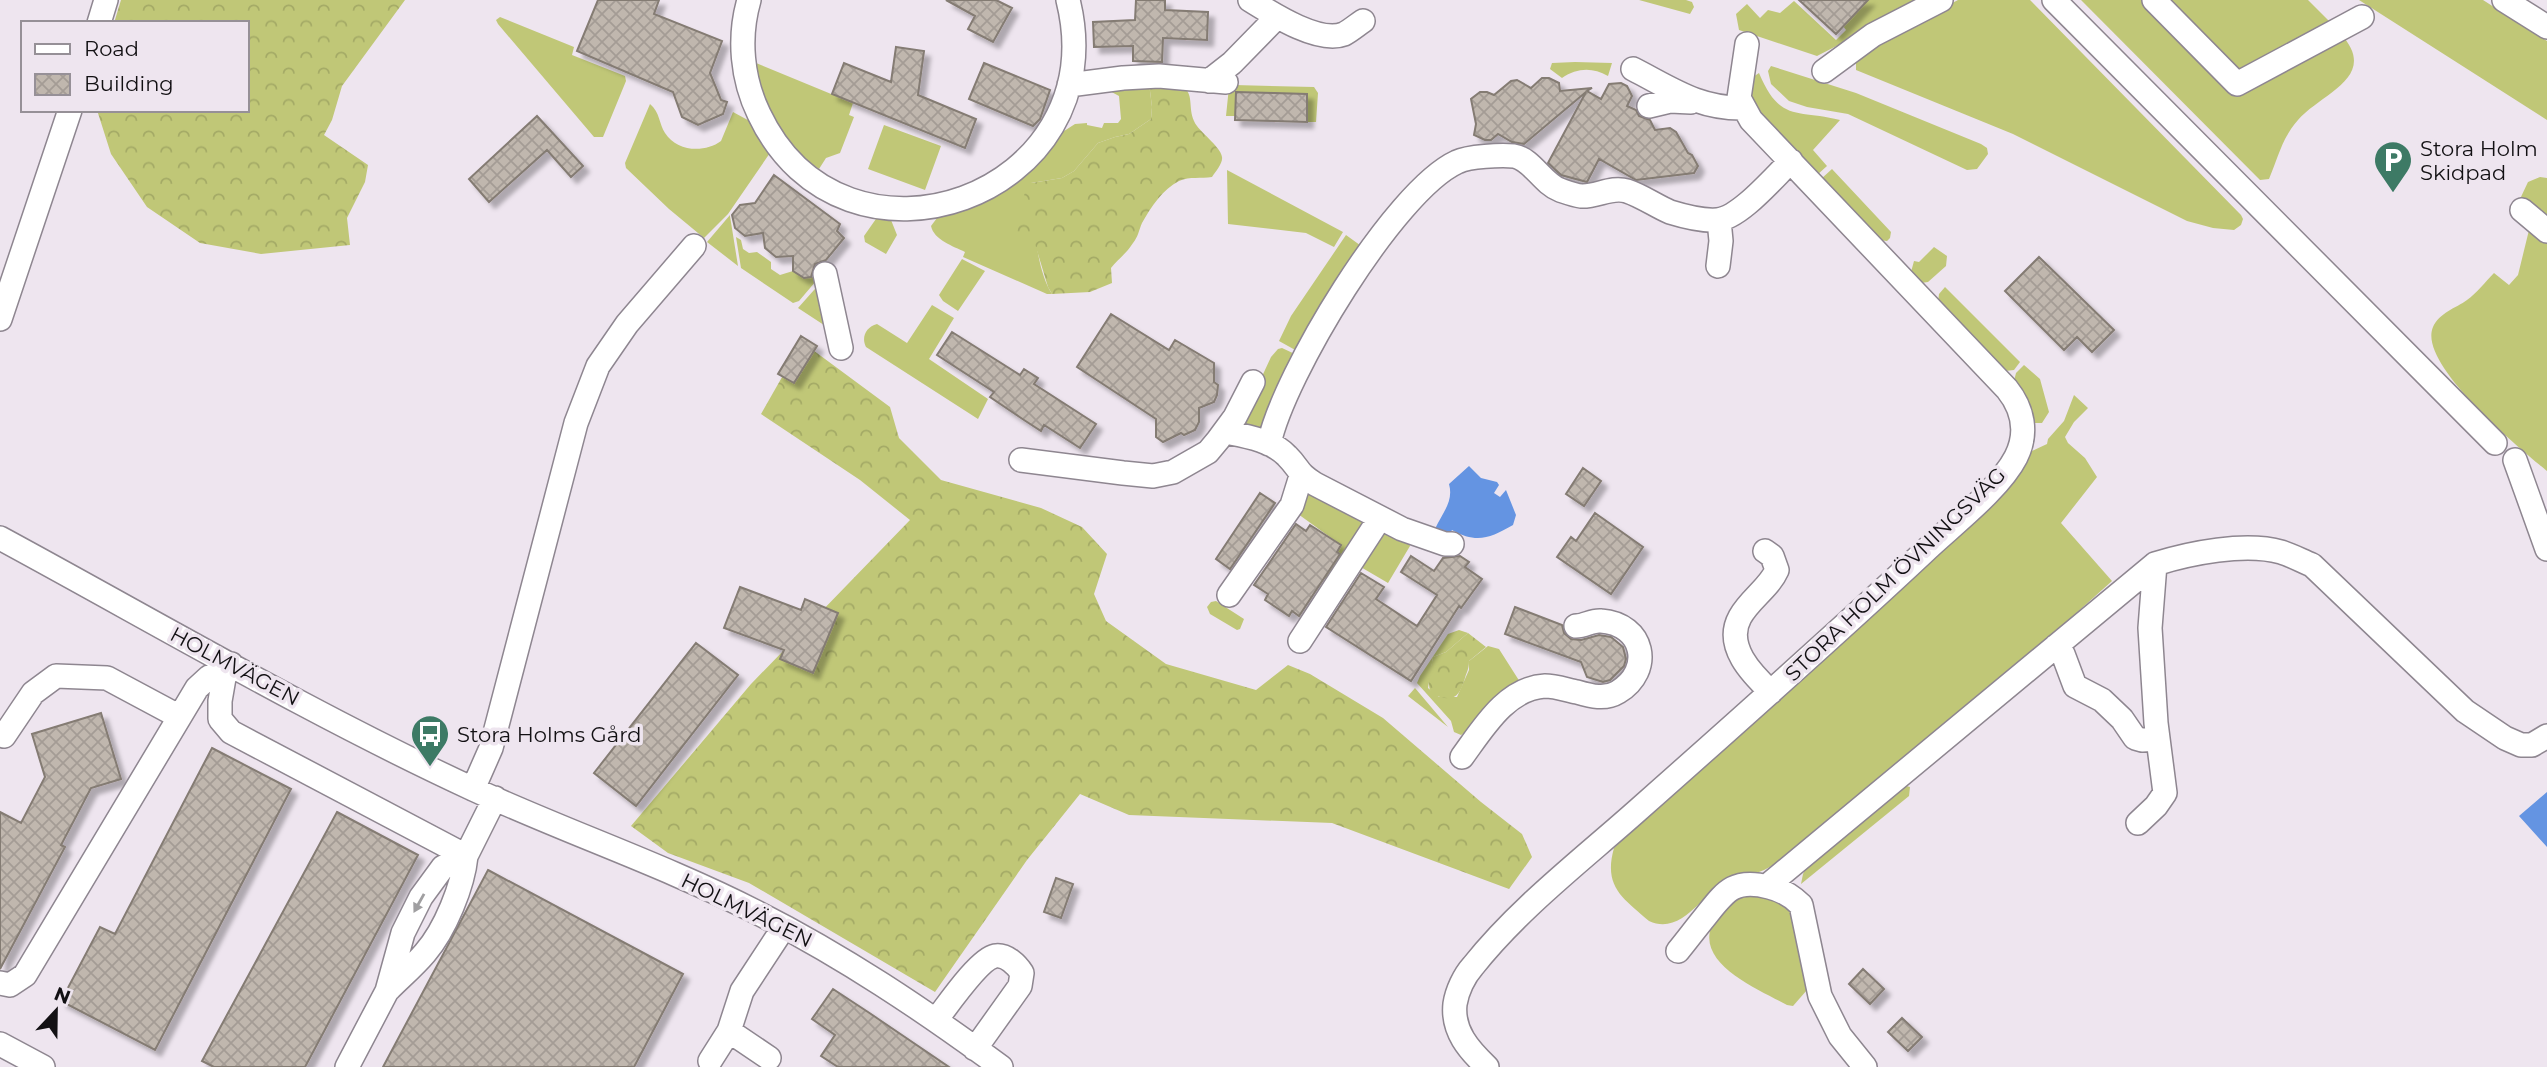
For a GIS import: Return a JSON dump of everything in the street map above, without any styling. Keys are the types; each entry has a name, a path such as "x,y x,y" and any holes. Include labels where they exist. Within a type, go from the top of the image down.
{"street":[{"path":"100,21 106,0"},
{"path":"748,0 743,29 746,79 754,104 779,148 810,177 845,196 873,205 909,209 946,205 994,186 1014,171 1041,143 1060,110 1069,85 1074,57 1074,36 1068,0"},
{"path":"1251,0 1276,18 1325,34 1342,35 1363,21"},
{"path":"1824,71 1873,35 1941,0"},
{"path":"2054,0 2495,443"},
{"path":"2154,0 2237,84 2362,17"},
{"path":"2504,0 2547,27"},
{"path":"1069,85 1159,76 1218,81 1276,18"},
{"path":"1649,106 1670,101 1722,108 1744,107 1739,98 1747,44"},
{"path":"1633,69 1698,103"},
{"name":"STORA HOLM ÖVNINGSVÄG","path":"1487,1067 1471,1052 1458,1031 1455,1004 1458,991 1473,965 1574,862 1615,830 1840,631 1991,489 2015,459 2019,449 2023,416 2017,401 2007,388 1751,120 1744,107"},
{"path":"0,319 68,112"},
{"path":"1269,444 1276,416 1304,355 1372,249 1425,185 1455,162 1469,158 1516,156 1529,163 1550,186 1564,191 1582,196 1608,189 1626,190 1672,212 1719,220 1730,216 1754,197 1791,161"},
{"path":"2522,210 2547,231"},
{"path":"1718,266 1721,241 1719,220"},
{"path":"473,789 491,748 576,423 598,366 627,324 694,246"},
{"path":"825,274 841,348"},
{"path":"1021,460 1153,475 1173,472 1208,452 1235,417 1254,382"},
{"path":"1225,432 1269,444 1288,457 1301,476 1419,536 1452,544"},
{"path":"2515,460 2547,548"},
{"path":"1229,594 1292,505 1301,476"},
{"path":"1300,641 1380,518"},
{"name":"HOLMVÄGEN","path":"0,538 228,671 473,789 686,879 784,927 848,962 1001,1067"},
{"path":"1767,886 2155,564 2181,555 2251,548 2280,552 2312,565 2465,711 2505,738 2521,745 2532,745 2547,736"},
{"path":"1765,551 1772,556 1777,570 1773,579 1740,616 1736,635 1744,663 1771,692"},
{"path":"2138,823 2165,793 2150,628 2155,564"},
{"path":"1462,757 1500,708 1531,690 1545,686 1605,697 1617,692 1632,679 1641,656 1637,640 1630,631 1600,621 1576,626"},
{"path":"2056,646 2063,654 2075,686 2102,700 2122,719 2135,738 2158,739"},
{"path":"0,983 10,985 25,975 178,716 197,688 209,677 228,671"},
{"path":"228,671 220,701 220,719 231,732 466,856"},
{"path":"4,736 33,693 56,676 107,678 178,716"},
{"path":"387,991 427,951 446,919 464,876 466,856 495,798"},
{"path":"347,1067 387,991 403,933 421,897 443,867 466,856"},
{"path":"1678,951 1718,898 1728,890 1749,884 1767,886 1792,896 1801,905 1820,996 1840,1035 1865,1067"},
{"path":"709,1061 729,1031 741,991 784,927"},
{"path":"936,1020 983,963 994,956 1004,957 1018,967 1022,973 1020,986 975,1049"},
{"path":"729,1031 771,1056"},
{"path":"2,1051 43,1067"}],"green space":[{"path":"121,0 405,0 342,86 332,120 324,135 368,165 365,182 347,218 350,245 261,254 200,243 147,207 111,154 98,112 248,112 248,21 115,21"},
{"path":"1639,0 1686,0 1692,2 1694,7 1690,14"},
{"path":"1868,0 1926,0 1817,56 1739,30 1736,14 1747,4 1760,18 1768,10 1780,13 1794,1 1836,40 1846,30 1843,26"},
{"path":"1958,0 2030,0 2241,215 2241,225 2234,230 2187,221 2013,134 1856,70 1856,61 1867,48"},
{"path":"2081,0 2150,0 2237,88 2340,33 2351,48 2354,61 2351,73 2343,83 2298,120 2284,141 2269,179 2260,180"},
{"path":"2160,0 2308,0 2334,26 2242,79"},
{"path":"2359,0 2483,0 2547,41 2547,120"},
{"path":"500,17 574,47 572,55 625,76 626,81 603,137 594,137 498,24 496,20"},
{"path":"756,63 853,103 849,115 854,117 840,153 826,158 819,169 795,148 776,122 763,93"},
{"path":"1552,63 1612,63 1608,76 1585,70 1562,78 1550,69"},
{"path":"1771,66 1856,93 1981,144 1987,148 1988,154 1977,169 1967,170 1848,114 1789,101 1771,84 1768,71"},
{"path":"1759,73 1774,100 1783,107 1791,111 1840,120 1813,150 1827,166 1817,175 1759,113 1751,93 1753,77"},
{"path":"1149,83 1151,119 1129,134 1098,143 1074,171 1062,178 1031,183 1038,256 1052,294 963,257 965,252 945,242 933,231 931,226 937,218 971,208 1001,193 1031,171 1061,133 1075,124 1087,123 1102,128 1104,123 1118,123 1121,119 1119,96 1106,89"},
{"path":"1149,83 1186,89 1194,121 1219,150 1222,157 1220,164 1212,177 1183,179 1173,184 1153,205 1135,241 1111,268 1112,283 1090,292 1052,294 1035,244 1027,244 1011,237 1012,221 1026,216 1024,195 1031,183 1062,178 1074,171 1098,143 1129,134 1151,119"},
{"path":"1229,87 1314,87 1318,93 1316,122 1307,122 1307,94 1236,92 1235,116 1226,116"},
{"path":"650,104 656,111 665,133 684,147 699,149 721,141 733,112 757,125 772,150 728,214 704,238 626,168 625,163"},
{"path":"884,125 941,146 925,190 868,169"},
{"path":"1832,169 1891,232 1887,241 1879,240 1821,179"},
{"path":"1227,170 1343,232 1334,247 1306,233 1228,224"},
{"path":"2540,177 2547,178 2547,226 2520,199 2528,182"},
{"path":"730,216 738,266 707,242"},
{"path":"878,216 891,220 897,235 886,254 865,242 864,236"},
{"path":"2530,226 2547,235 2547,471 2474,405 2440,362 2432,343 2433,327 2439,318 2471,297 2494,273 2509,285 2518,275"},
{"path":"1346,235 1364,248 1297,351 1279,341 1291,316"},
{"path":"736,237 741,240 743,249 749,253 757,252 771,262 771,269 780,275 793,271 804,278 815,277 816,281 799,301 793,303 741,268"},
{"path":"1934,247 1947,256 1946,266 1928,282 1921,283 1911,272 1914,261 1919,262"},
{"path":"962,259 985,271 958,311 939,295"},
{"path":"822,281 827,327 798,308"},
{"path":"1945,287 2020,362 2014,370 2005,371 1938,302 1939,294"},
{"path":"932,305 954,318 929,359 988,399 978,419 866,347 866,333 870,327 877,324 907,343"},
{"path":"802,342 890,407 899,438 941,480 1041,508 1082,527 1107,554 1094,594 1106,621 1166,664 1256,690 1288,665 1310,674 1383,718 1522,834 1532,857 1509,889 1332,823 1129,815 1080,794 1027,860 935,992 749,883 668,853 631,826 751,684 910,520 860,480 761,414"},
{"path":"1282,348 1297,355 1261,434 1239,426 1271,357"},
{"path":"2024,365 2040,379 2049,412 2042,423 2034,423 2031,411 2014,381 2016,373"},
{"path":"2074,395 2088,408 2074,422 2065,437 2085,458 2097,477 2061,523 2112,581 2015,668 1778,862 1759,872 1732,877 1684,917 1662,924 1649,921 1624,898 1613,882 1611,861 1614,848 2030,452 2047,444 2048,439 2064,421"},
{"path":"1304,487 1366,521 1333,582 1325,578 1340,555 1337,552 1341,545 1298,514"},
{"path":"1390,531 1410,546 1388,583 1359,566 1381,533"},
{"path":"1216,601 1244,619 1240,629 1237,630 1210,614 1207,607"},
{"path":"1459,630 1468,633 1446,652 1433,657 1428,688 1439,697 1457,697 1469,670 1469,661 1488,646 1499,649 1520,682 1461,735 1454,732 1451,721 1417,683 1420,676 1448,634"},
{"path":"1468,633 1486,647 1469,661 1463,685 1454,697 1445,698 1432,694 1429,681 1433,657 1446,652"},
{"path":"1415,688 1448,727 1408,696"},
{"path":"1903,785 1910,787 1909,796 1801,884 1808,864"},
{"path":"1743,894 1774,896 1791,911 1807,990 1793,1006 1759,991 1729,971 1717,959 1710,946 1710,931 1718,915"}],"water":[{"path":"1469,466 1481,478 1497,482 1499,485 1494,493 1500,497 1506,490 1516,515 1513,525 1483,538 1469,537 1452,530 1449,535 1435,529 1449,502 1449,484"},
{"path":"2547,792 2547,847 2519,816"}],"building":[{"path":"598,0 659,0 654,14 722,41 710,73 721,100 727,102 723,114 698,125 682,117 673,92 577,51"},
{"path":"946,0 996,0 1012,8 993,42 968,29 975,16"},
{"path":"1136,0 1165,0 1165,10 1208,12 1207,40 1163,38 1162,62 1133,61 1133,46 1094,47 1093,22 1135,20"},
{"path":"1799,0 1868,0 1836,34"},
{"path":"896,47 924,51 918,95 976,119 965,148 832,94 844,63 891,82"},
{"path":"984,63 1050,90 1040,119 1033,126 969,99"},
{"path":"1542,78 1559,83 1560,91 1592,88 1587,91 1601,99 1609,84 1621,83 1627,86 1632,96 1627,106 1636,110 1639,116 1650,120 1655,130 1670,128 1676,132 1698,166 1694,173 1636,180 1599,159 1587,182 1561,175 1548,163 1586,92 1524,144 1512,142 1498,134 1491,140 1474,135 1476,124 1471,99 1480,92 1494,95 1511,81 1517,80 1531,88"},
{"path":"1236,92 1307,94 1307,122 1235,120"},
{"path":"537,116 583,166 571,177 547,150 489,202 469,179"},
{"path":"774,175 840,224 837,231 844,238 826,260 815,264 811,277 804,278 793,271 793,256 776,257 765,248 763,233 745,236 735,228 732,215 740,205 755,203"},
{"path":"2039,257 2114,330 2092,352 2077,337 2064,350 2005,291"},
{"path":"1111,314 1169,350 1175,340 1214,363 1217,395 1214,402 1199,408 1199,422 1195,430 1184,435 1181,433 1163,442 1156,437 1156,419 1077,367"},
{"path":"952,332 1020,375 1024,369 1038,378 1034,384 1096,424 1080,448 1044,425 1041,431 1024,420 990,397 994,392 937,355"},
{"path":"801,336 817,346 794,383 778,374"},
{"path":"1583,468 1601,481 1584,506 1566,494"},
{"path":"1260,493 1275,503 1230,569 1216,559"},
{"path":"1595,513 1643,547 1611,594 1557,557 1571,537 1576,541"},
{"path":"1296,524 1306,531 1310,525 1341,545 1337,552 1340,554 1299,616 1292,611 1289,616 1265,600 1268,594 1254,585"},
{"path":"1411,556 1434,571 1443,558 1460,556 1469,562 1465,567 1482,579 1461,608 1459,606 1411,681 1326,627 1361,573 1384,587 1376,599 1417,626 1437,595 1401,572"},
{"path":"740,587 801,610 805,599 838,613 813,673 780,659 784,650 724,628"},
{"path":"1515,607 1562,625 1564,633 1571,639 1581,640 1599,635 1611,637 1623,647 1626,659 1624,666 1610,680 1603,682 1587,677 1581,662 1505,634"},
{"path":"696,643 738,675 636,806 594,773"},
{"path":"101,713 121,779 91,788 61,845 65,847 0,969 0,812 21,823 45,777 32,734"},
{"path":"212,748 291,789 155,1050 61,1001 100,927 115,934"},
{"path":"337,812 418,855 305,1067 214,1067 202,1061"},
{"path":"488,870 683,974 634,1067 383,1067"},
{"path":"1056,878 1073,884 1061,918 1044,912"},
{"path":"1863,969 1884,989 1870,1004 1849,984"},
{"path":"833,989 949,1067 838,1067 821,1056 835,1035 812,1019"},
{"path":"1902,1018 1922,1037 1908,1051 1888,1032"}],"place":[{"name":"Stora Holm Skidpad","path":"2393,194"},
{"name":"Stora Holms Gård","path":"430,768"}]}
